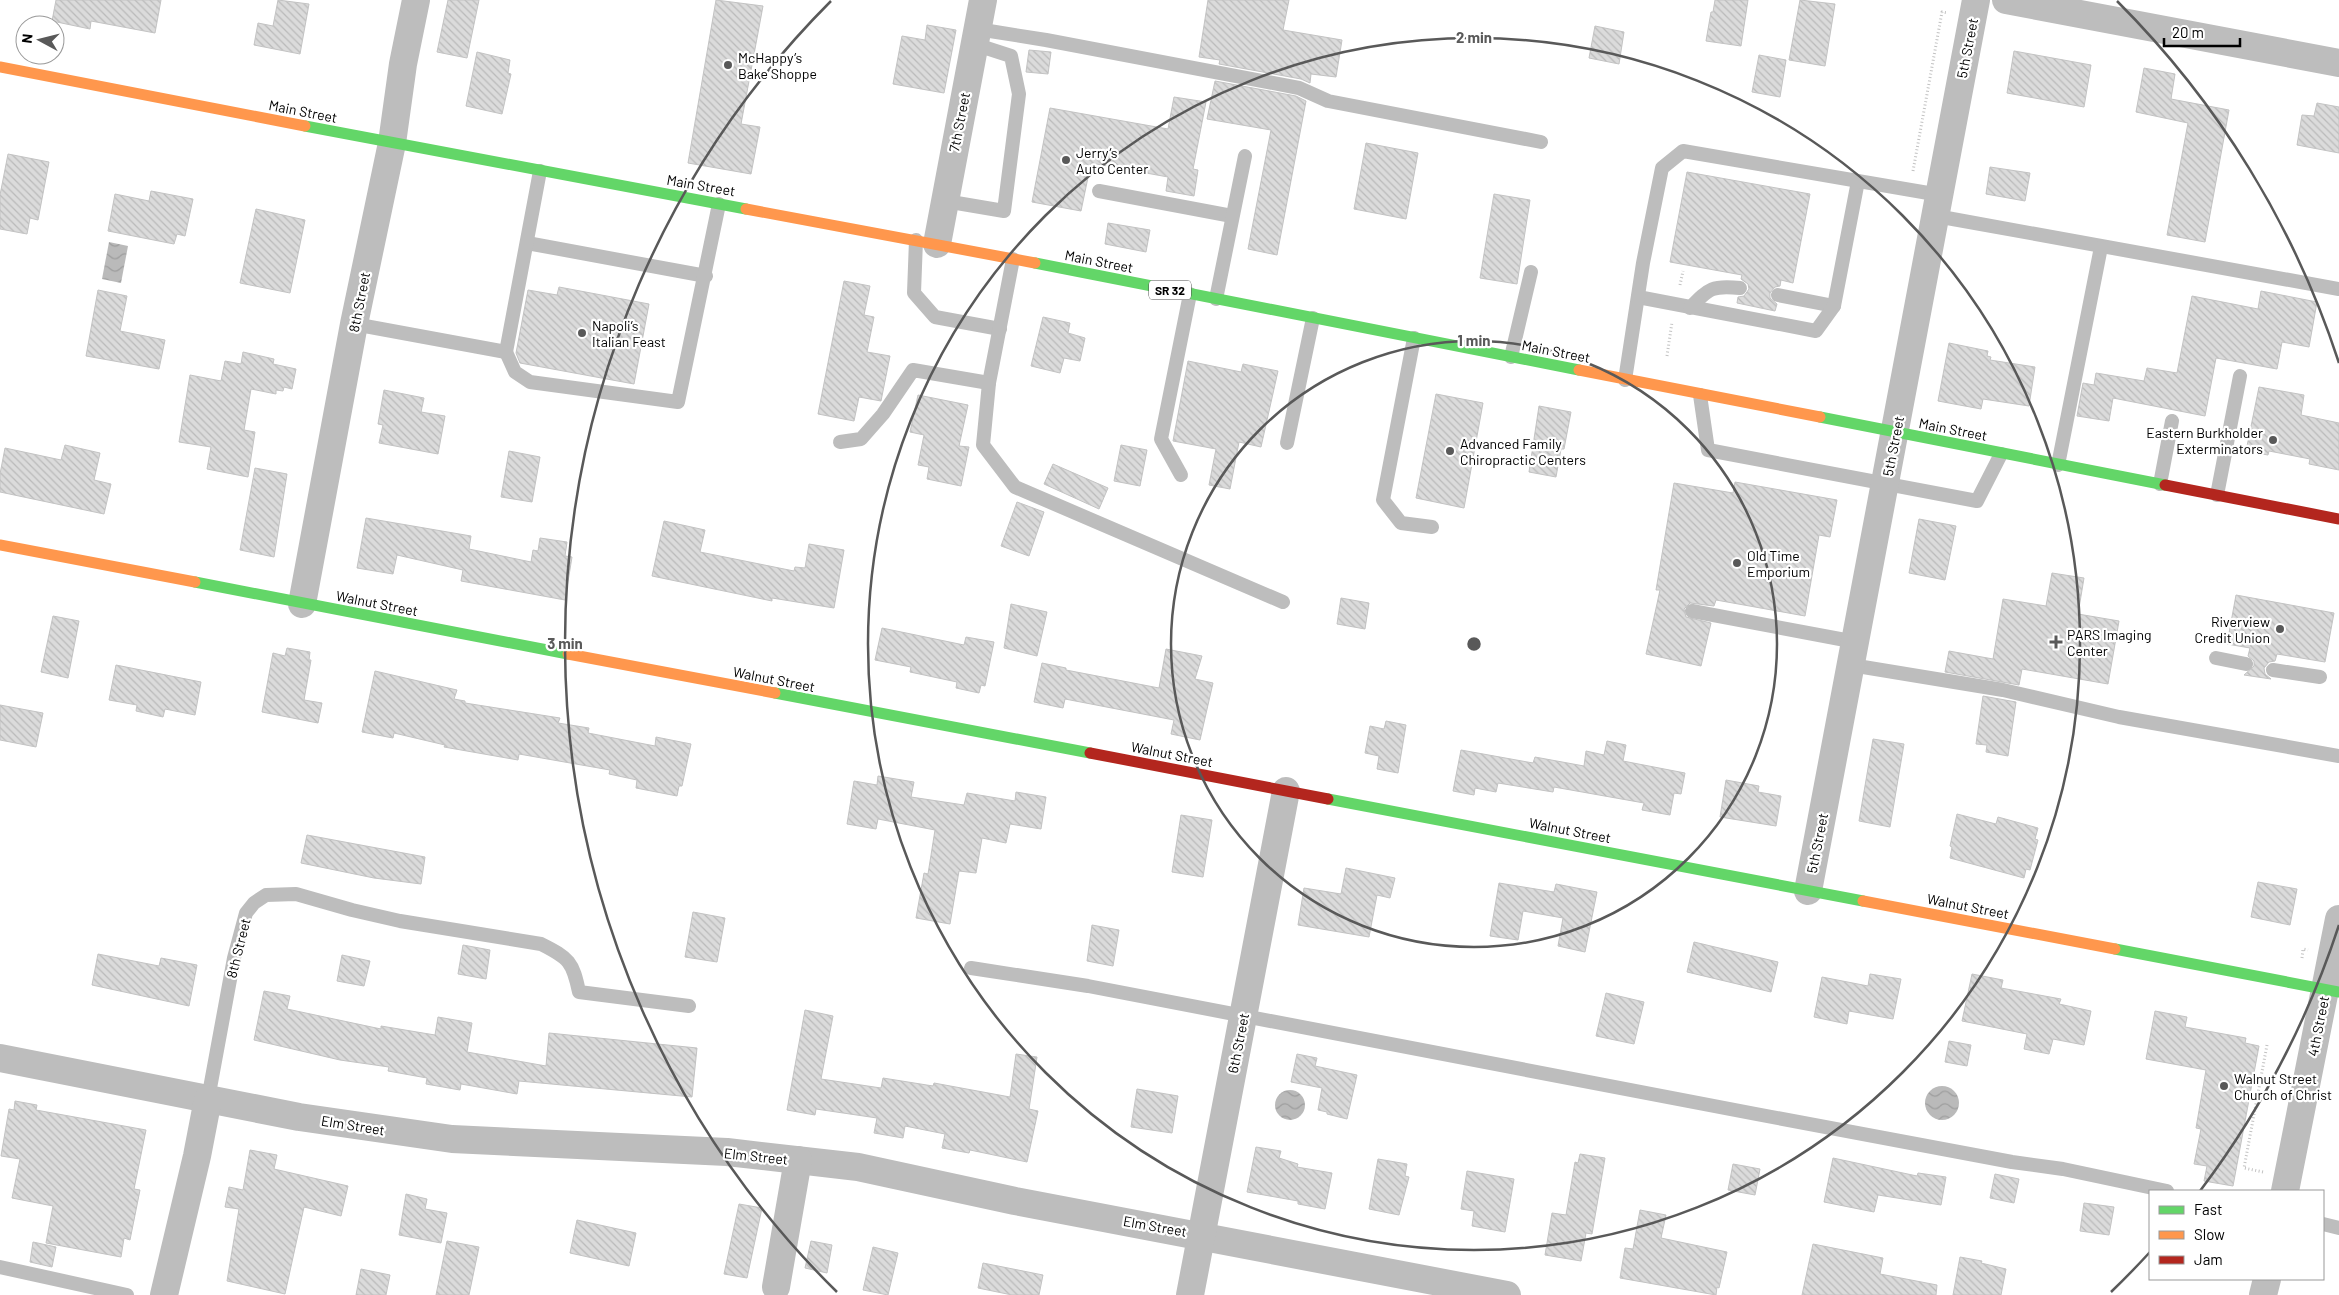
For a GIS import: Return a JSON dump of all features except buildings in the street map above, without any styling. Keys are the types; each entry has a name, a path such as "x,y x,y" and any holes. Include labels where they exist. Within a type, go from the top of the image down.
{"main road":[{"name":"Main Street","path":"0,67 392,144 926,242 2339,519"},
{"name":"Walnut Street","path":"0,545 2332,991"}],"street":[{"name":"8th Street","path":"302,604 354,324 392,144 403,64 416,0"},
{"name":"7th Street","path":"926,242 945,200 983,0"},
{"name":"5th Street","path":"1808,891 1976,0"},
{"path":"2006,0 2339,63"},
{"name":"6th Street","path":"1190,1295 1286,791"},
{"name":"4th Street","path":"2286,1184 2332,991 2339,919"},
{"name":"Elm Street","path":"0,1058 308,1119 452,1140 616,1145 727,1152 858,1167 1015,1201 1202,1235 1507,1295"},
{"name":"8th Street","path":"164,1295 197,1156 208,1098"},
{"path":"776,1287 798,1160"},
{"path":"2263,1295 2267,1280"}],"lane":[{"path":"976,36 1046,40 1299,88 1328,101 1541,142"},
{"path":"945,200 1004,211 1019,94 1011,56 976,36"},
{"path":"1626,380 1643,263 1662,168 1683,151 1858,181 1938,206 2101,247 2339,289"},
{"path":"1216,299 1244,156"},
{"path":"540,171 506,352 515,372 530,382 678,402 706,276 719,204"},
{"path":"1638,297 1816,330 1834,306 1858,181"},
{"path":"1099,191 1232,216"},
{"path":"926,242 914,293 935,317 1000,329"},
{"path":"527,243 706,276"},
{"path":"2058,465 2101,247"},
{"path":"1013,259 989,383 983,445 1015,487 1283,602"},
{"path":"1511,357 1531,272"},
{"path":"1690,308 1702,296 1718,286 1740,288"},
{"path":"1181,474 1161,439 1190,294"},
{"path":"1778,295 1834,306"},
{"path":"1287,443 1313,318"},
{"path":"354,324 506,352"},
{"path":"1414,338 1383,500 1401,523 1432,527"},
{"path":"840,442 861,439 883,414 913,370 989,383"},
{"path":"2217,495 2240,376"},
{"path":"1700,395 1708,450 1977,501 2001,454"},
{"path":"2160,484 2172,421"},
{"path":"1692,611 1853,654 2119,717 2339,756"},
{"path":"2216,658 2246,664"},
{"path":"2273,670 2320,677"},
{"name":"8th Street","path":"208,1098 234,958 246,913 254,903 266,895 296,894 400,921 542,944 557,952 574,969 579,992 689,1006"},
{"path":"971,968 1088,986 2003,1161 2063,1169 2161,1190"},
{"path":"2324,1224 2339,1228"},
{"path":"0,1267 127,1295"}],"path":[{"path":"1913,170 1942,12"},
{"path":"1679,291 1683,271"},
{"path":"1666,356 1673,320"},
{"path":"2267,1045 2244,1168 2286,1184"}],"water":[{"path":"109,242 128,246 121,283 102,279"},
{"path":"1942,1086 1954,1091 1959,1103 1954,1115 1942,1120 1930,1115 1925,1103 1930,1091"},
{"path":"1290,1090 1296,1091 1304,1099 1304,1111 1296,1119 1290,1120 1284,1119 1276,1111 1275,1105 1276,1099 1284,1091"}],"traffic: fast":[{"path":"305,126 746,209"},
{"path":"1035,263 1579,370"},
{"path":"1820,417 2165,485"},
{"path":"195,582 568,654"},
{"path":"775,693 1090,753"},
{"path":"1328,799 1863,901"},
{"path":"2115,949 2339,992"}],"traffic: slow":[{"path":"0,67 305,126"},
{"path":"746,209 1035,263"},
{"path":"1579,370 1820,417"},
{"path":"0,545 195,582"},
{"path":"568,654 775,693"},
{"path":"1863,901 2115,949"}],"traffic: jam":[{"path":"2165,485 2339,519"},
{"path":"1090,753 1328,799"}],"place":[{"name":"McHappy’s Bake Shoppe","path":"728,65"},
{"name":"Jerry’s Auto Center","path":"1066,160"},
{"name":"Napoli’s Italian Feast","path":"582,333"},
{"name":"Eastern Burkholder Exterminators","path":"2273,440"},
{"name":"Advanced Family Chiropractic Centers","path":"1450,451"},
{"name":"Old Time Emporium","path":"1737,563"},
{"name":"Riverview Credit Union","path":"2280,629"},
{"name":"PARS Imaging Center","path":"2056,642"},
{"name":"Walnut Street Church of Christ","path":"2224,1086"}]}
